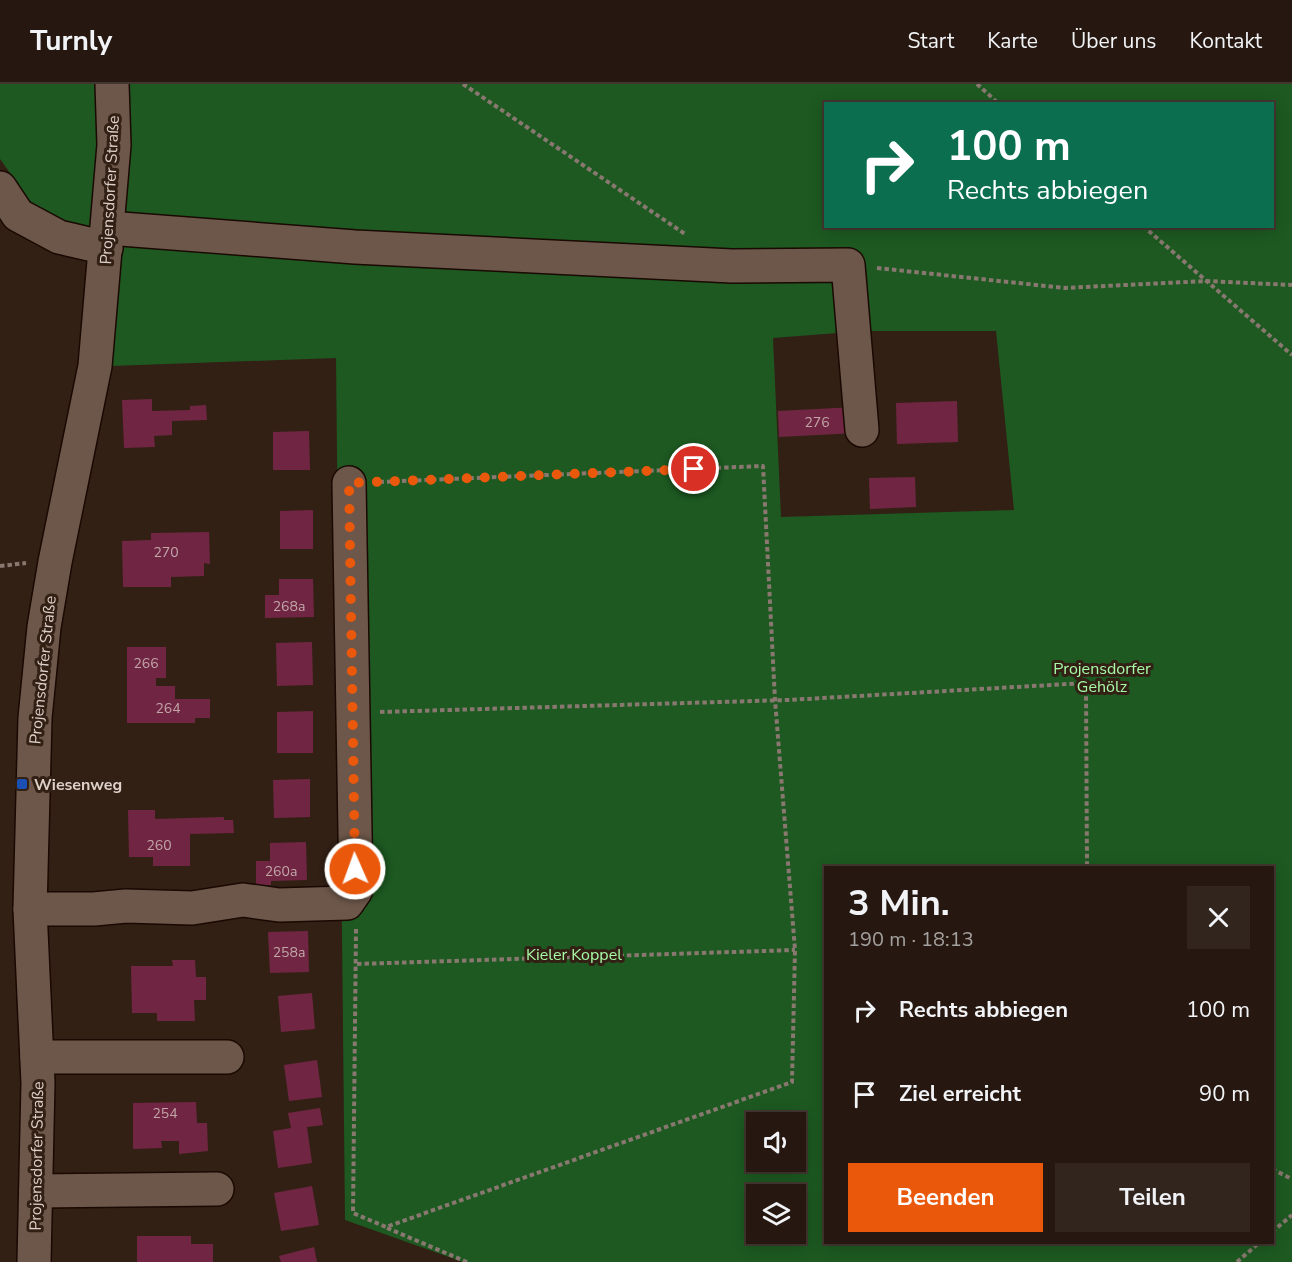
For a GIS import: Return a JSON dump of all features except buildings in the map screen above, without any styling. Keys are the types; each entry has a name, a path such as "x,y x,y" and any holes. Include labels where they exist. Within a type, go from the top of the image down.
{"street":[{"name":"Projensdorfer Straße","path":"34,1262 37,1057 30,909 35,718 44,627 96,366 114,145 112,84"},
{"path":"0,188 18,215 59,237 355,247 732,267 848,265 862,430"},
{"path":"30,909 94,909 126,906 192,908 243,900 279,905 347,903 356,890 349,483"},
{"path":"37,1057 227,1057"},
{"path":"36,1191 217,1189"}],"path":[{"path":"463,84 694,240"},
{"path":"977,84 997,102"},
{"path":"1145,228 1292,356"},
{"path":"848,265 1065,288 1206,281 1292,285"},
{"path":"349,483 763,466 776,700 795,950 792,1082 386,1227"},
{"path":"354,713 776,700 1086,683 1087,866"},
{"path":"347,903 356,926 357,964 353,1213 467,1262"},
{"path":"357,964 795,950"},
{"path":"1274,1170 1292,1179"},
{"path":"1274,1230 1292,1215"},
{"path":"1237,1262 1258,1244"}],"green space":[{"path":"0,84 1292,84 1292,1262 463,1262 345,1220 336,358 110,366 123,243 52,220 31,202 0,159","holes":["863,331 996,331 1014,510 781,517 773,338"]}],"place":[{"name":"Wiesenweg","path":"22,784"}],"route":[{"path":"355,869 349,483 694,469"}],"park label":[{"name":"Projensdorfer Gehölz","path":"1102,677"},
{"name":"Kieler Koppel","path":"574,954"}]}
